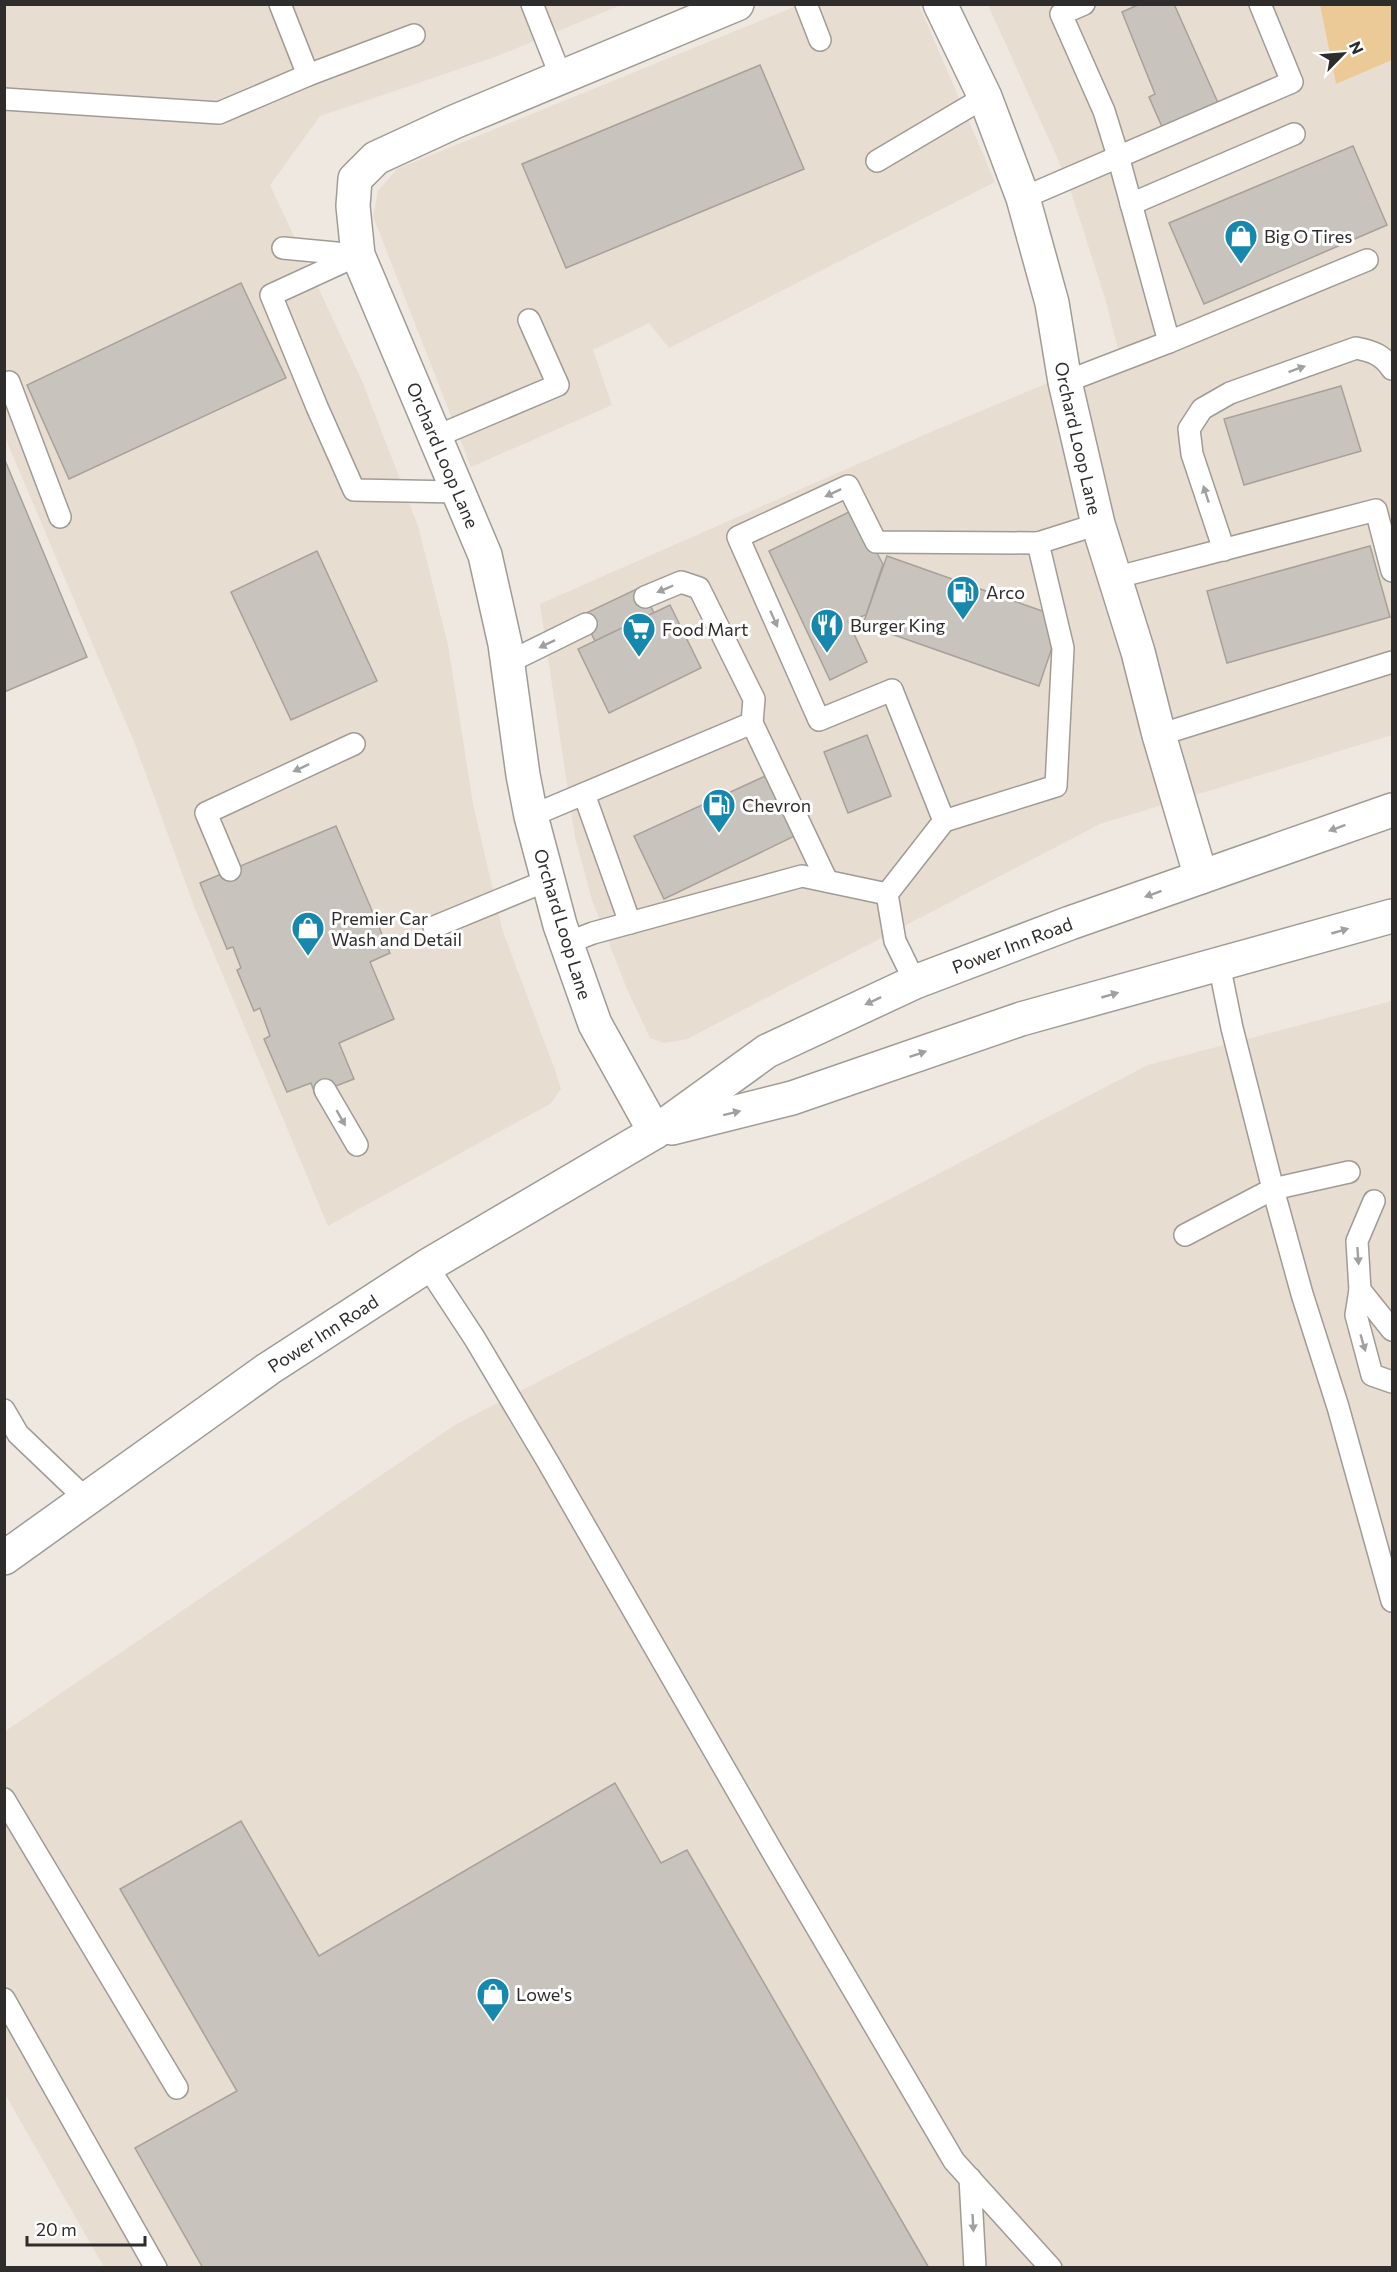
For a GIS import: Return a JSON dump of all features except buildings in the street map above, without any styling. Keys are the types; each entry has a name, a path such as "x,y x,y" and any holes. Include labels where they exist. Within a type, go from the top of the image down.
{"street":[{"name":"Orchard Loop Lane","path":"655,1132 595,1024 567,943 531,816 505,644 484,555 358,255 353,206 355,179 376,158 454,122 737,4"},
{"name":"Orchard Loop Lane","path":"940,4 985,97 1023,198 1052,303 1065,382 1098,524 1138,652 1159,735 1201,877"},
{"name":"Power Inn Road","path":"4,1558 268,1369 427,1266 655,1132 767,1051 915,982 1392,810"},
{"name":"Power Inn Road","path":"655,1132 792,1098 1021,1019 1392,916"}],"lane":[{"path":"280,4 308,75"},
{"path":"532,4 561,77"},
{"path":"806,4 820,40"},
{"path":"1084,4 1061,14 1104,111 1119,156 1169,342"},
{"path":"1023,198 1292,82 1260,4"},
{"path":"4,99 219,113 308,75 414,35"},
{"path":"878,160 985,97"},
{"path":"1131,204 1294,134"},
{"path":"283,248 358,255"},
{"path":"358,255 271,295 316,407 354,490 458,492"},
{"path":"1065,382 1169,342 1367,260"},
{"path":"435,437 558,385 530,320"},
{"path":"1224,550 1192,454 1189,429 1202,409 1230,393 1356,348 1369,350 1385,358 1392,369"},
{"path":"9,382 60,517"},
{"path":"944,821 892,690 819,720 738,537 848,486 876,542 1038,543 1098,524"},
{"path":"1114,578 1376,510 1392,571"},
{"path":"915,982 895,941 887,894 944,821 1056,786 1063,648 1038,543"},
{"path":"645,597 681,582 699,588 754,699 752,723 827,881"},
{"path":"507,663 586,624"},
{"path":"1159,735 1392,662"},
{"path":"531,816 752,723"},
{"path":"230,870 206,813 354,744"},
{"path":"584,794 630,923"},
{"path":"567,943 630,923 802,876 887,894"},
{"path":"434,927 548,880"},
{"path":"1219,964 1232,1028 1273,1189 1302,1294 1338,1407 1392,1600"},
{"path":"325,1090 357,1145"},
{"path":"1185,1235 1273,1189 1349,1172"},
{"path":"1374,1201 1357,1241 1360,1290 1356,1315 1372,1375 1392,1382"},
{"path":"427,1266 475,1339 542,1451 954,2162 1051,2268"},
{"path":"1360,1290 1392,1330"},
{"path":"4,1410 18,1434 86,1499"},
{"path":"5,1803 177,2088"},
{"path":"4,1999 156,2268"},
{"path":"970,2178 975,2268"}],"shaded area":[{"path":"4,5 621,5 495,57 320,116 270,185 362,381 418,526 448,645 473,804 502,929 561,1089 550,1104 328,1226 194,906 135,744 5,437"},
{"path":"799,5 919,5 995,182 669,348 649,323 593,350 612,405 471,467 373,216 378,191 397,169"},
{"path":"988,5 1320,5 1336,84 1392,60 1392,735 1100,824 687,1039 664,1043 650,1038 627,989 592,900 575,837 540,604 924,435 1119,353 1105,298 1072,195"},
{"path":"1320,5 1392,5 1392,60 1336,84"},
{"path":"1392,1001 1392,2267 104,2267 5,2094 4,1732 455,1425 1148,1065"}],"place":[{"name":"Big O Tires","path":"1241,265"},
{"name":"Arco","path":"963,621"},
{"name":"Burger King","path":"827,654"},
{"name":"Food Mart","path":"639,658"},
{"name":"Chevron","path":"719,834"},
{"name":"Premier Car Wash and Detail","path":"308,957"},
{"name":"Lowe's","path":"493,2023"}]}
